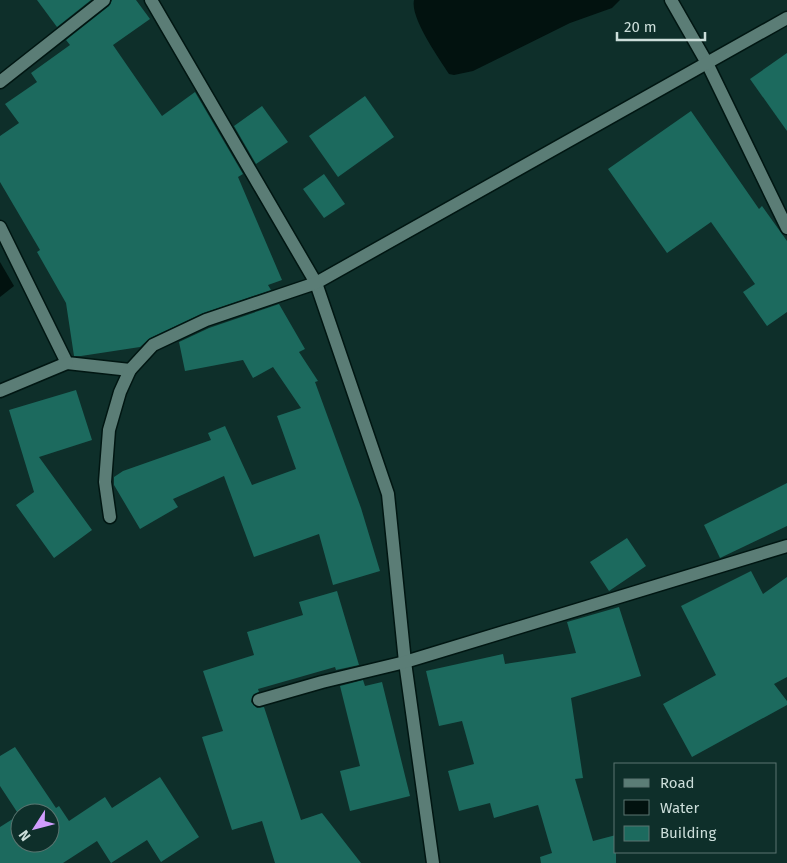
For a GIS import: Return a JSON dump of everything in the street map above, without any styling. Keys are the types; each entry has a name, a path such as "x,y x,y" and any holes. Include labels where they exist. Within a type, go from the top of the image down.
{"street":[{"path":"0,82 104,0"},
{"path":"151,0 316,283 388,494 405,662 433,863"},
{"path":"671,0 707,63 787,228"},
{"path":"110,517 105,482 109,430 120,392 130,370 153,345 206,320 316,283 787,18"},
{"path":"0,226 67,363"},
{"path":"0,390 67,363 130,370"},
{"path":"259,700 322,682 405,662 787,546"}],"water":[{"path":"414,0 620,0 612,8 570,23 473,71 454,75 449,74 426,38 416,17"},
{"path":"0,262 14,286 0,297"}],"building":[{"path":"37,0 91,0 57,27"},
{"path":"112,0 136,0 150,19 113,45 162,116 195,92 243,174 238,177 282,280 268,285 271,290 203,313 150,338 140,347 74,356 66,303 37,252 40,250 0,182 0,136 19,123 5,104 37,82 31,73 70,45 66,40 109,6"},
{"path":"787,53 787,131 750,79"},
{"path":"365,96 394,137 338,177 309,136"},
{"path":"262,106 288,142 256,164 234,126"},
{"path":"691,111 759,209 762,206 787,241 787,312 767,326 743,292 755,284 711,222 667,253 608,169"},
{"path":"324,174 345,204 324,218 303,189"},
{"path":"279,304 305,349 299,352 318,381 315,382 361,508 380,571 333,585 319,534 254,557 224,476 173,499 178,507 140,529 114,485 114,477 123,471 211,440 208,433 225,426 252,485 296,469 277,416 301,408 273,367 253,378 243,360 185,371 179,342 209,328"},
{"path":"76,390 92,440 39,457 92,530 54,558 16,505 34,492 9,410"},
{"path":"787,483 787,526 720,558 704,525"},
{"path":"627,538 646,566 609,591 590,562"},
{"path":"751,571 763,594 787,577 787,677 774,684 787,701 787,705 692,757 663,704 716,675 681,606"},
{"path":"337,591 359,665 336,670 335,667 258,689 259,692 253,695 251,702 257,708 264,707 301,820 322,813 361,863 275,863 262,821 232,830 202,737 223,731 203,671 254,655 247,632 303,615 299,602"},
{"path":"619,607 641,676 571,698 583,778 575,779 593,841 614,836 616,863 541,863 540,857 552,853 538,805 494,818 490,803 459,811 448,771 474,764 462,721 439,726 426,671 503,654 505,664 576,653 567,622"},
{"path":"363,680 365,686 382,682 410,796 350,811 340,771 360,766 340,686"},
{"path":"15,747 53,803 11,803 0,786 0,756"},
{"path":"160,777 199,837 161,862 147,840 111,863 97,841 63,863 0,863 0,827 10,821 10,853 60,853 60,808 69,821 105,797 112,808"}]}
